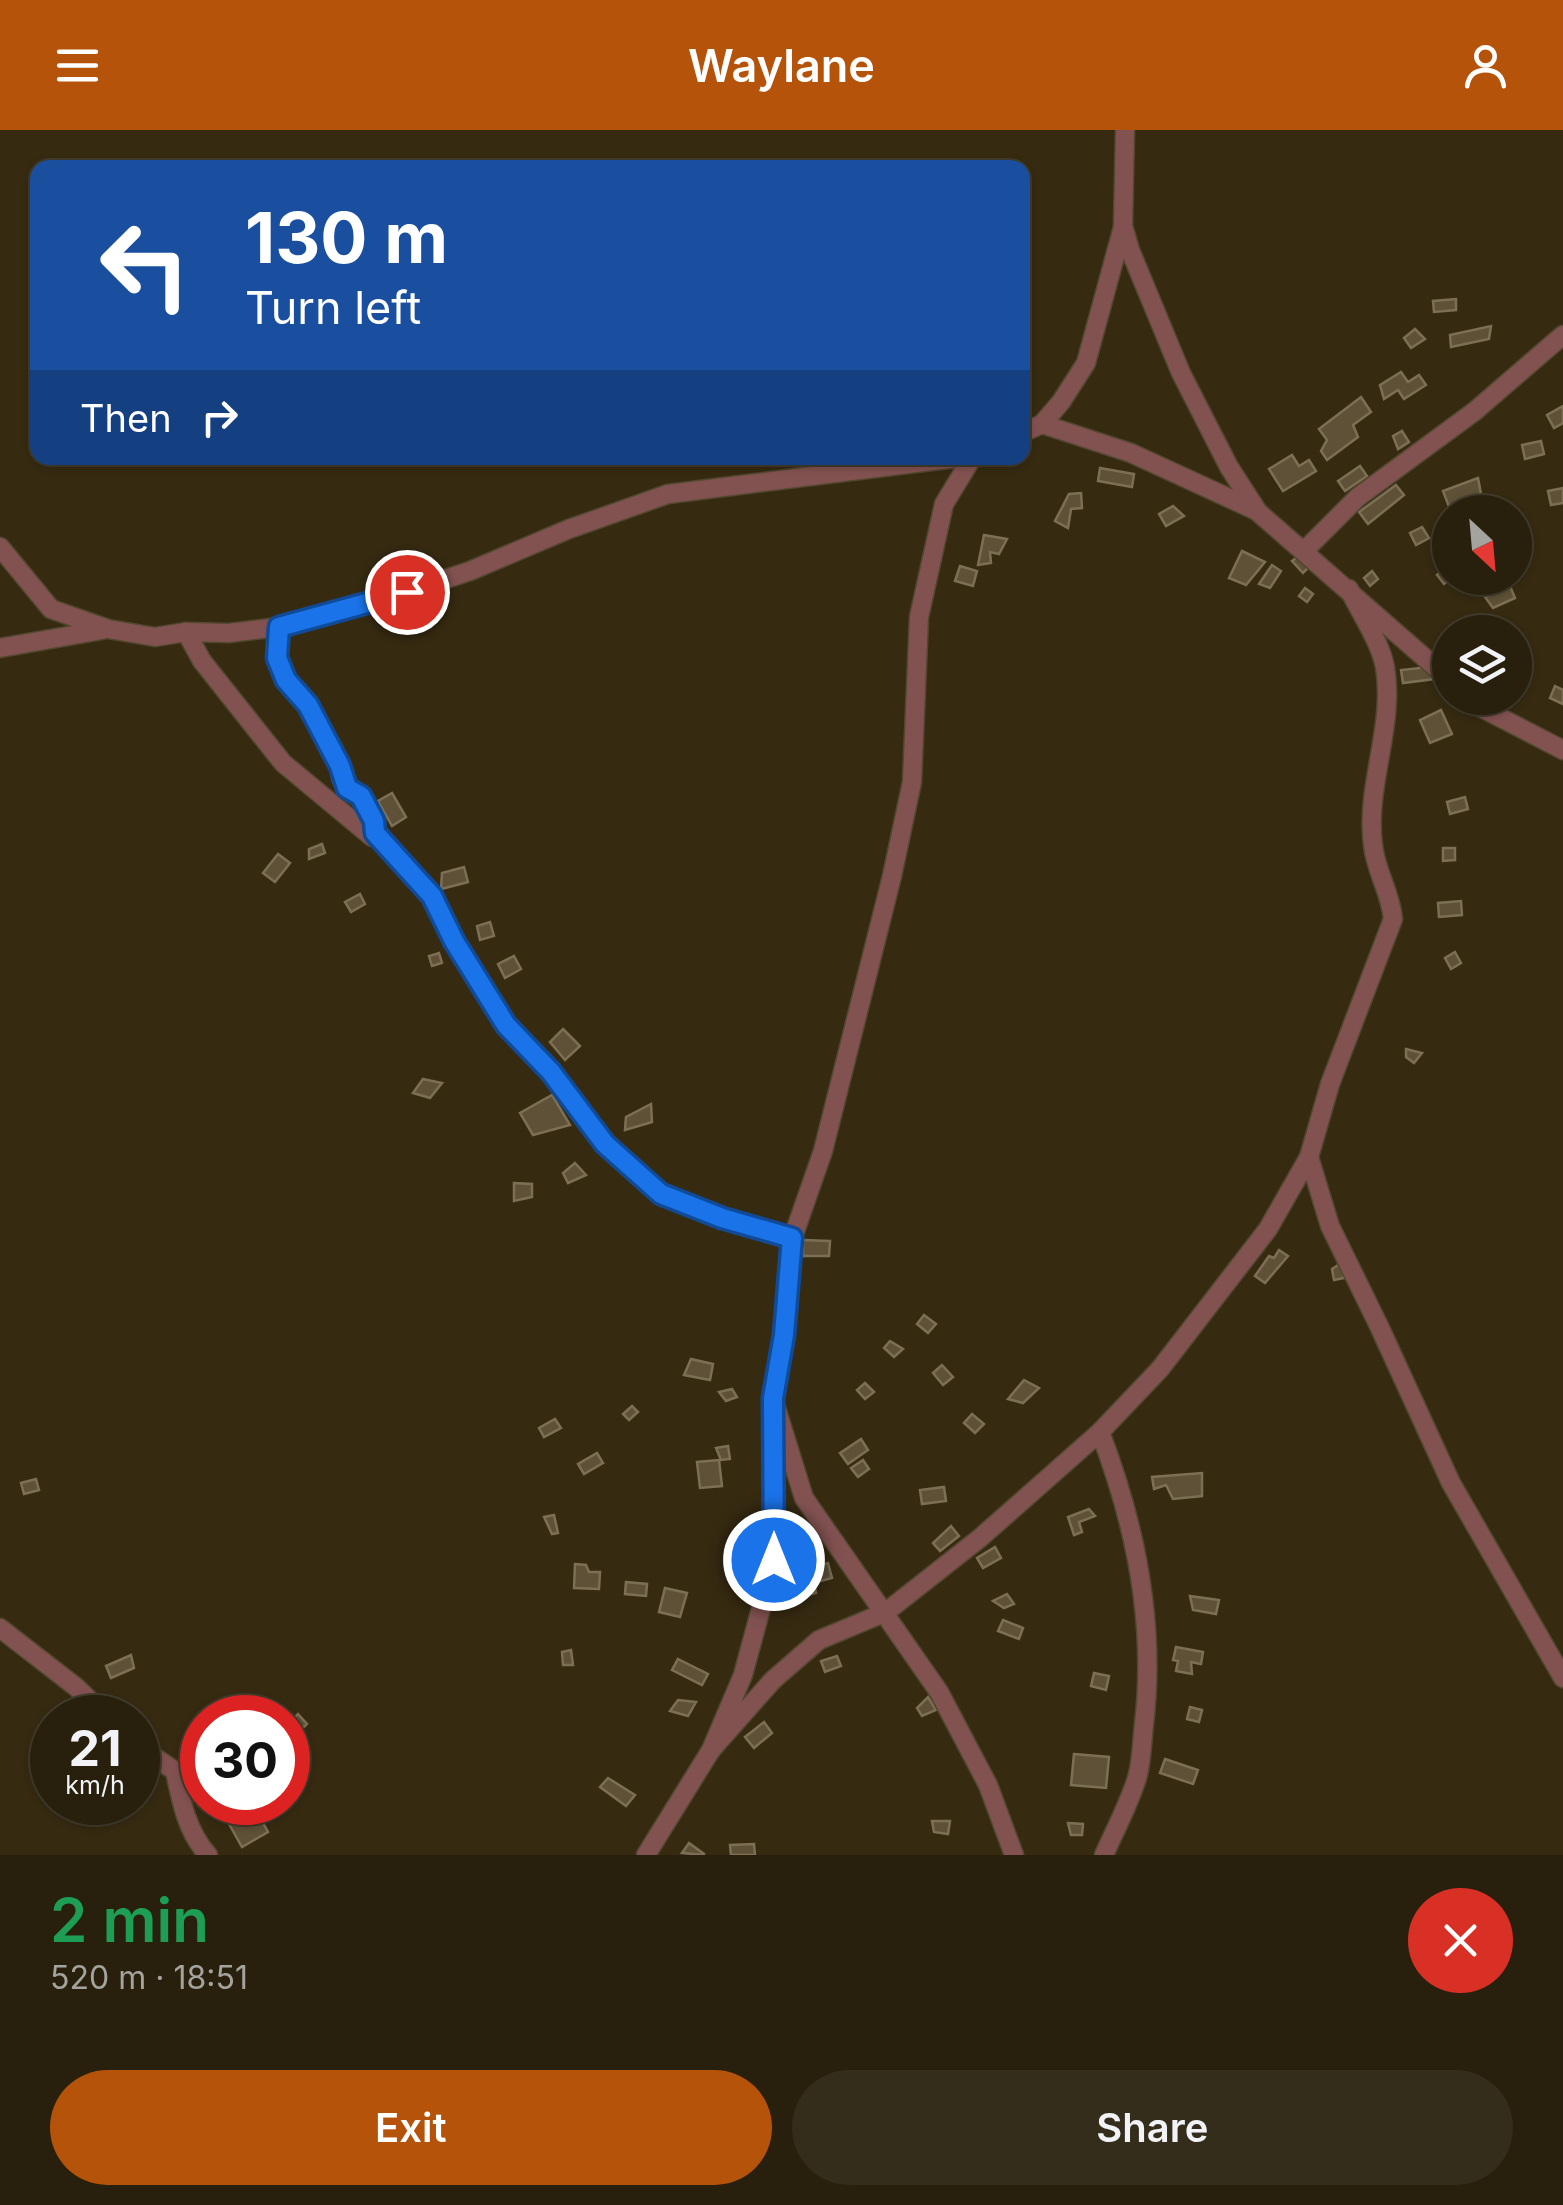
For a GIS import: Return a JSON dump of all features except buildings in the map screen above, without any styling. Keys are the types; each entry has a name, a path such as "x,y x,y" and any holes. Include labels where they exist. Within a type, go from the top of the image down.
{"street":[{"path":"1030,429 1042,424 1061,402 1086,363 1123,226 1125,130"},
{"path":"1123,226 1181,373 1229,467 1258,512"},
{"path":"1304,551 1358,496 1475,411 1563,335"},
{"path":"1042,424 1131,453 1258,512 1432,664"},
{"path":"0,547 51,609 108,629 155,637 229,632 279,627 376,602 668,494 900,465"},
{"path":"646,1855 711,1750 742,1675 774,1560 773,1398 784,1335 792,1238 822,1152 892,876 912,782 918,616 944,504 968,465"},
{"path":"711,1750 773,1680 818,1640 886,1612 980,1538 1100,1432 1160,1369 1217,1299 1268,1229 1309,1157 1330,1084 1394,919 1391,894 1379,874 1372,843 1388,706 1384,663 1349,589"},
{"path":"279,627 277,658 286,680 308,705 340,766 347,788 361,796 374,821 375,833 432,896 454,941 506,1025 551,1072 605,1144 661,1194 722,1218 792,1238"},
{"path":"0,648 108,629"},
{"path":"186,632 211,672 283,762 372,837 375,833"},
{"path":"1495,715 1563,750"},
{"path":"1309,1157 1330,1226 1450,1483 1563,1678"},
{"path":"773,1398 804,1498 939,1692 988,1785 1014,1855"},
{"path":"1100,1432 1123,1492 1139,1562 1148,1689 1138,1776 1104,1855"},
{"path":"0,1628 84,1695"},
{"path":"160,1760 176,1771 182,1810 208,1855"}],"route":[{"path":"407,592 279,627 277,658 286,680 318,723 347,788 361,796 374,821 375,833 432,896 454,941 506,1025 551,1072 605,1144 661,1194 722,1218 792,1238 784,1335 773,1398 774,1560"}]}
